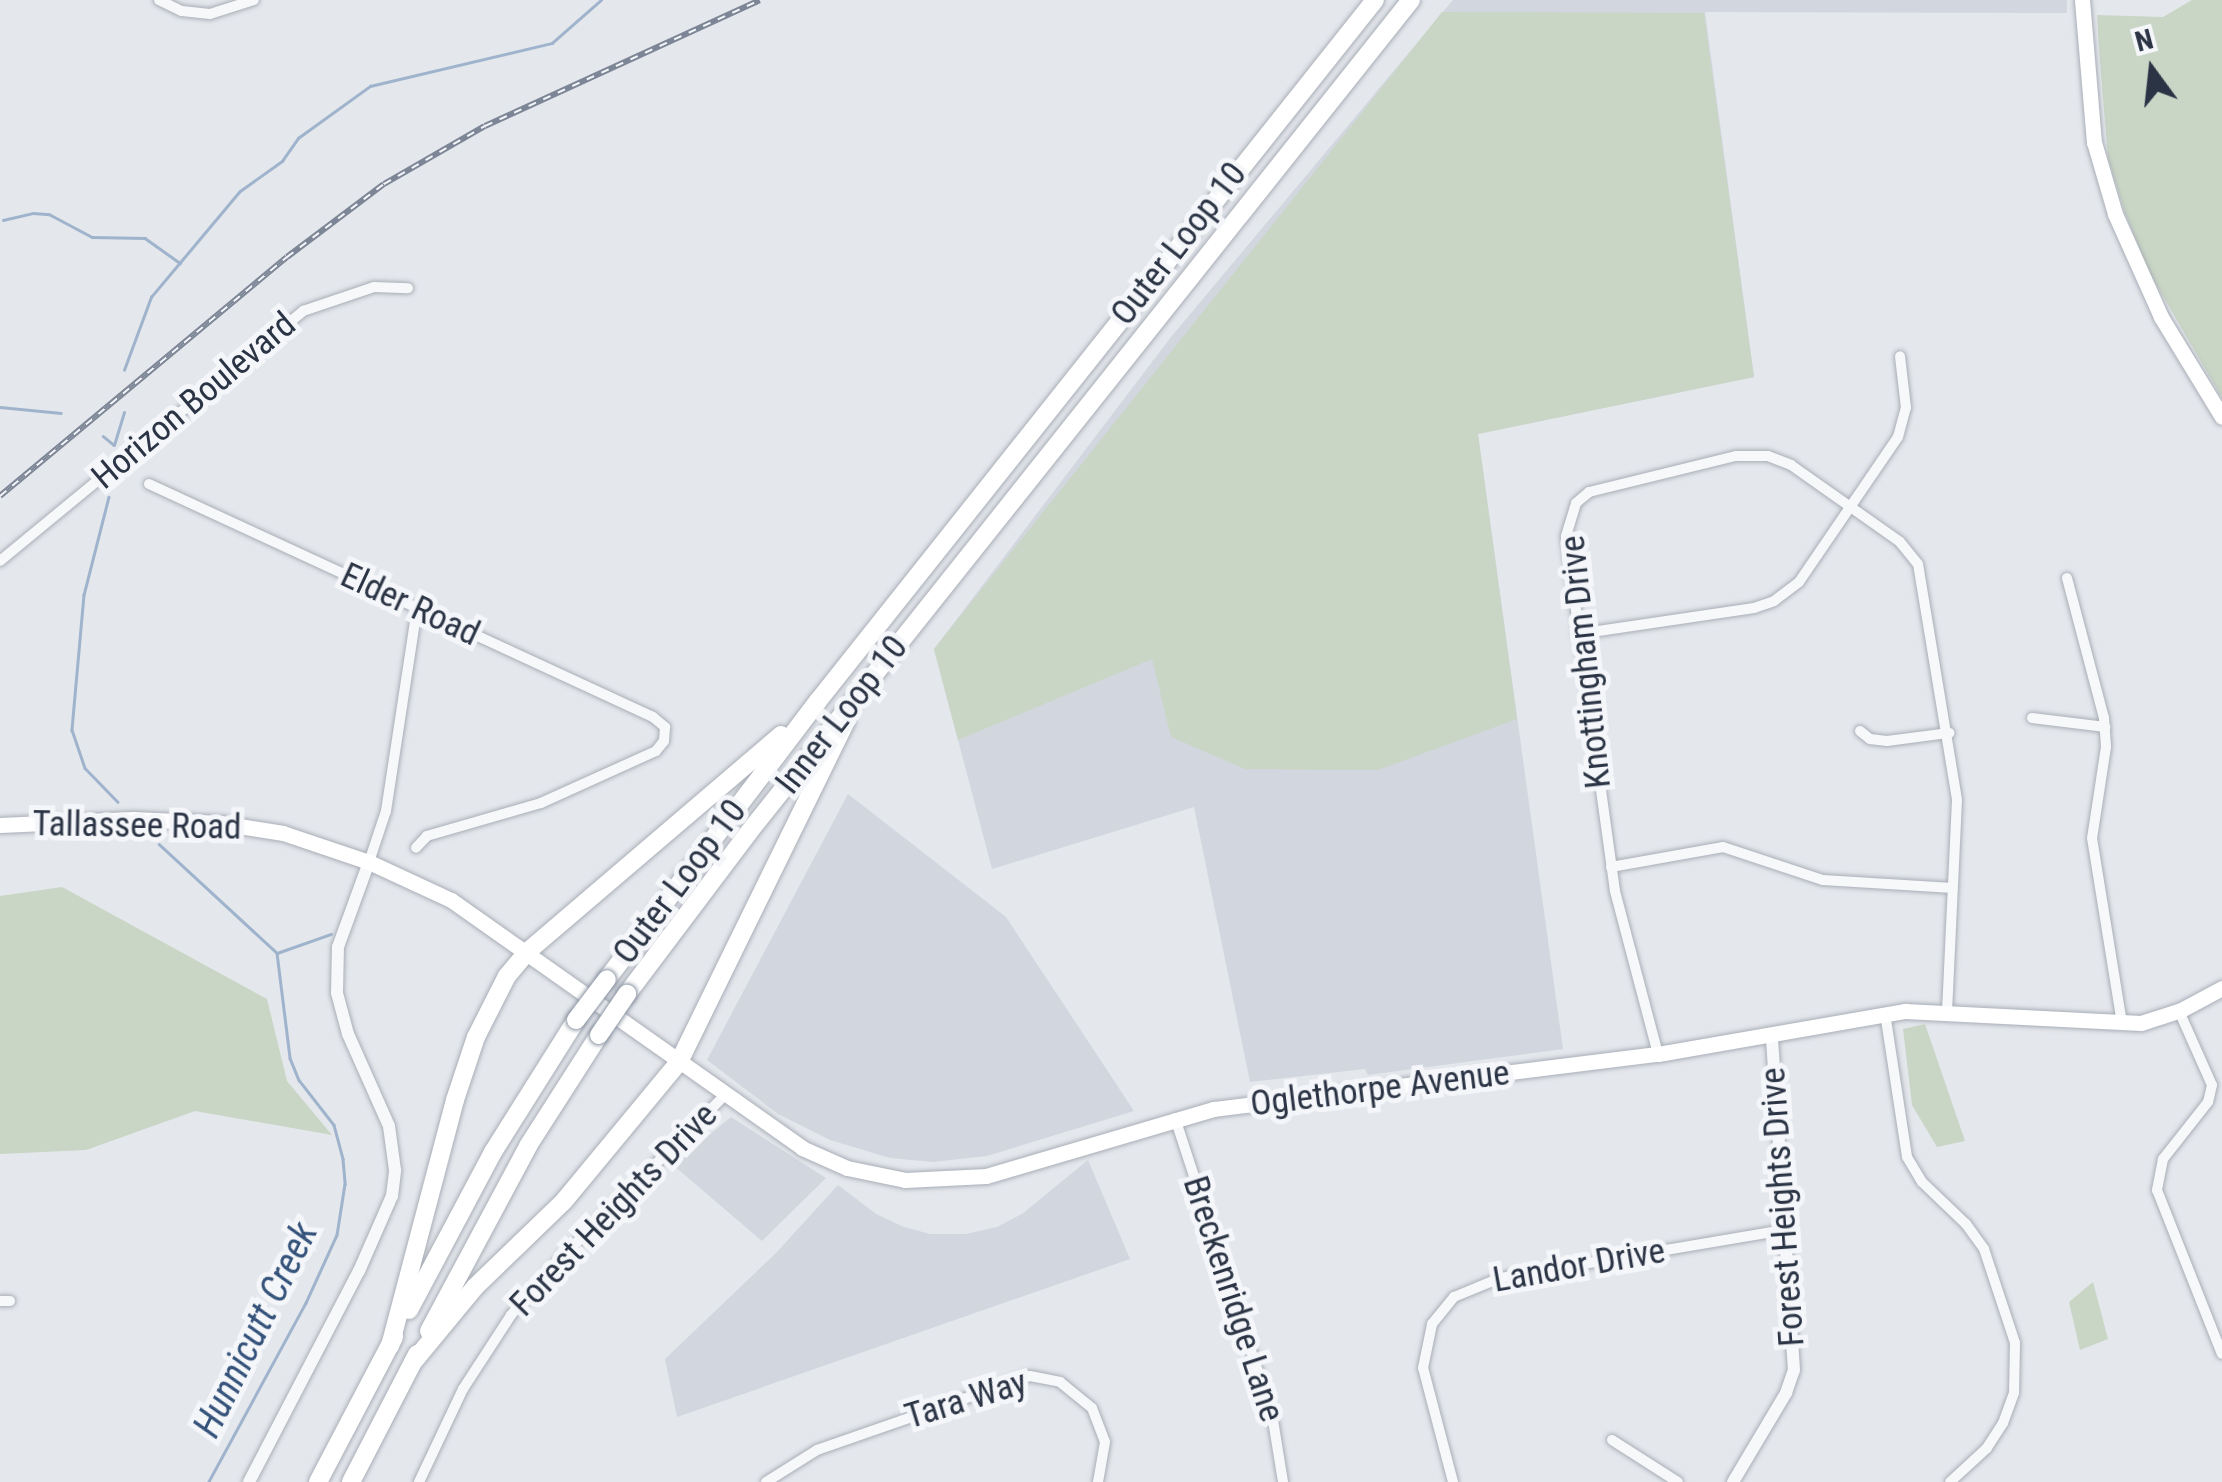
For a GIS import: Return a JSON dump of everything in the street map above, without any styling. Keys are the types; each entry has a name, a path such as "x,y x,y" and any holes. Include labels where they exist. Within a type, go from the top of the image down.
{"highway":[{"name":"Outer Loop 10","path":"318,1482 493,1152 576,1020 818,701 1375,0"},
{"name":"Inner Loop 10","path":"351,1482 528,1146 627,994 1411,0"},
{"path":"414,1361 475,1287 564,1201 680,1062 860,694"},
{"path":"390,1346 454,1100 476,1038 507,976 527,952 716,795 818,701"}],"main road":[{"path":"2082,0 2094,142 2115,214 2140,278 2222,417"},
{"name":"Tallassee Road","path":"0,825 133,819 220,822 282,834 369,862 452,900 590,997"},
{"name":"Oglethorpe Avenue","path":"590,997 724,1096 824,1160 905,1180 986,1176 1174,1118 1658,1054 1885,1013 1947,1011 2122,1024 2153,1020 2222,988"}],"street":[{"path":"158,0 182,11 210,14 254,0"},
{"name":"Horizon Boulevard","path":"0,561 303,310 374,288 408,288"},
{"path":"1578,634 1741,611 1774,600 1811,568 1902,428 1906,408 1900,356"},
{"name":"Knottingham Drive","path":"1658,1054 1611,867 1566,536 1576,503 1589,492 1757,455 1791,465 1900,542 1918,564 1957,800 1947,1011"},
{"name":"Elder Road","path":"149,484 653,717 666,732 656,751 586,784 542,803 427,836 416,848"},
{"path":"2067,578 2105,727 2092,838 2122,1024"},
{"path":"249,1482 360,1271 392,1196 395,1170 389,1126 340,1014 336,982 338,947 386,812 417,608"},
{"path":"2032,718 2105,727"},
{"path":"1860,732 1870,739 1887,742 1949,734"},
{"path":"1611,867 1723,847 1824,880 1953,888"},
{"path":"2180,1010 2217,1086 2163,1159 2156,1182 2162,1211 2222,1354"},
{"path":"1885,1013 1908,1157 1922,1182 1966,1224 1984,1249 2015,1344 2014,1393 2003,1423 1988,1448 1950,1482"},
{"name":"Forest Heights Drive","path":"1733,1482 1786,1393 1794,1370 1772,1036"},
{"name":"Forest Heights Drive","path":"420,1482 463,1388 511,1315 563,1256 724,1096"},
{"name":"Breckenridge Lane","path":"1174,1118 1272,1414 1283,1482"},
{"name":"Landor Drive","path":"1453,1482 1426,1390 1423,1356 1432,1324 1454,1297 1500,1278 1785,1230"},
{"name":"Tara Way","path":"766,1482 817,1450 1006,1381 1030,1376 1060,1382 1092,1408 1105,1442 1098,1482"},
{"path":"1612,1440 1678,1482"}],"shaded area":[{"path":"1453,0 2067,0 2067,13 1705,12 1754,377 1478,434 1563,1049 1368,1075 1365,1069 1250,1082 1194,807 992,869 934,649 1171,337"},
{"path":"848,794 1006,917 1134,1111 987,1156 933,1162 890,1158 830,1140 778,1114 707,1060"},
{"path":"731,1117 826,1178 762,1241 673,1165"},
{"path":"1088,1160 1130,1259 677,1417 665,1359 776,1253 838,1185 876,1214 904,1227 930,1234 966,1234 997,1227 1022,1214"}],"green space":[{"path":"2192,0 2222,0 2222,398 2148,270 2125,213 2108,158 2099,50 2097,15 2163,17"},
{"path":"1442,12 1704,13 1754,377 1478,434 1517,719 1378,770 1245,769 1171,737 1152,659 958,740 934,649"},
{"path":"62,887 267,999 287,1081 332,1135 195,1111 86,1150 0,1154 0,896"},
{"path":"1925,1024 1965,1141 1937,1147 1912,1105 1903,1029"},
{"path":"2093,1282 2108,1339 2080,1350 2069,1302"}],"waterway":[{"name":"Hunnicutt Creek","path":"124,370 151,297 240,191 282,161 298,138 370,86 552,43 601,0"},
{"path":"3,220 33,213 49,214 92,237 145,238 180,263"},
{"path":"0,407 61,413"},
{"path":"103,436 114,445 124,413"},
{"name":"Hunnicutt Creek","path":"109,497 84,595 72,730 85,768 118,802"},
{"name":"Hunnicutt Creek","path":"159,844 277,953 290,1058 299,1080 334,1125 345,1184 337,1235 306,1303 209,1482"},
{"path":"277,953 331,934"}],"railway":[{"path":"0,496 287,257 384,184 485,126 760,0"}]}
